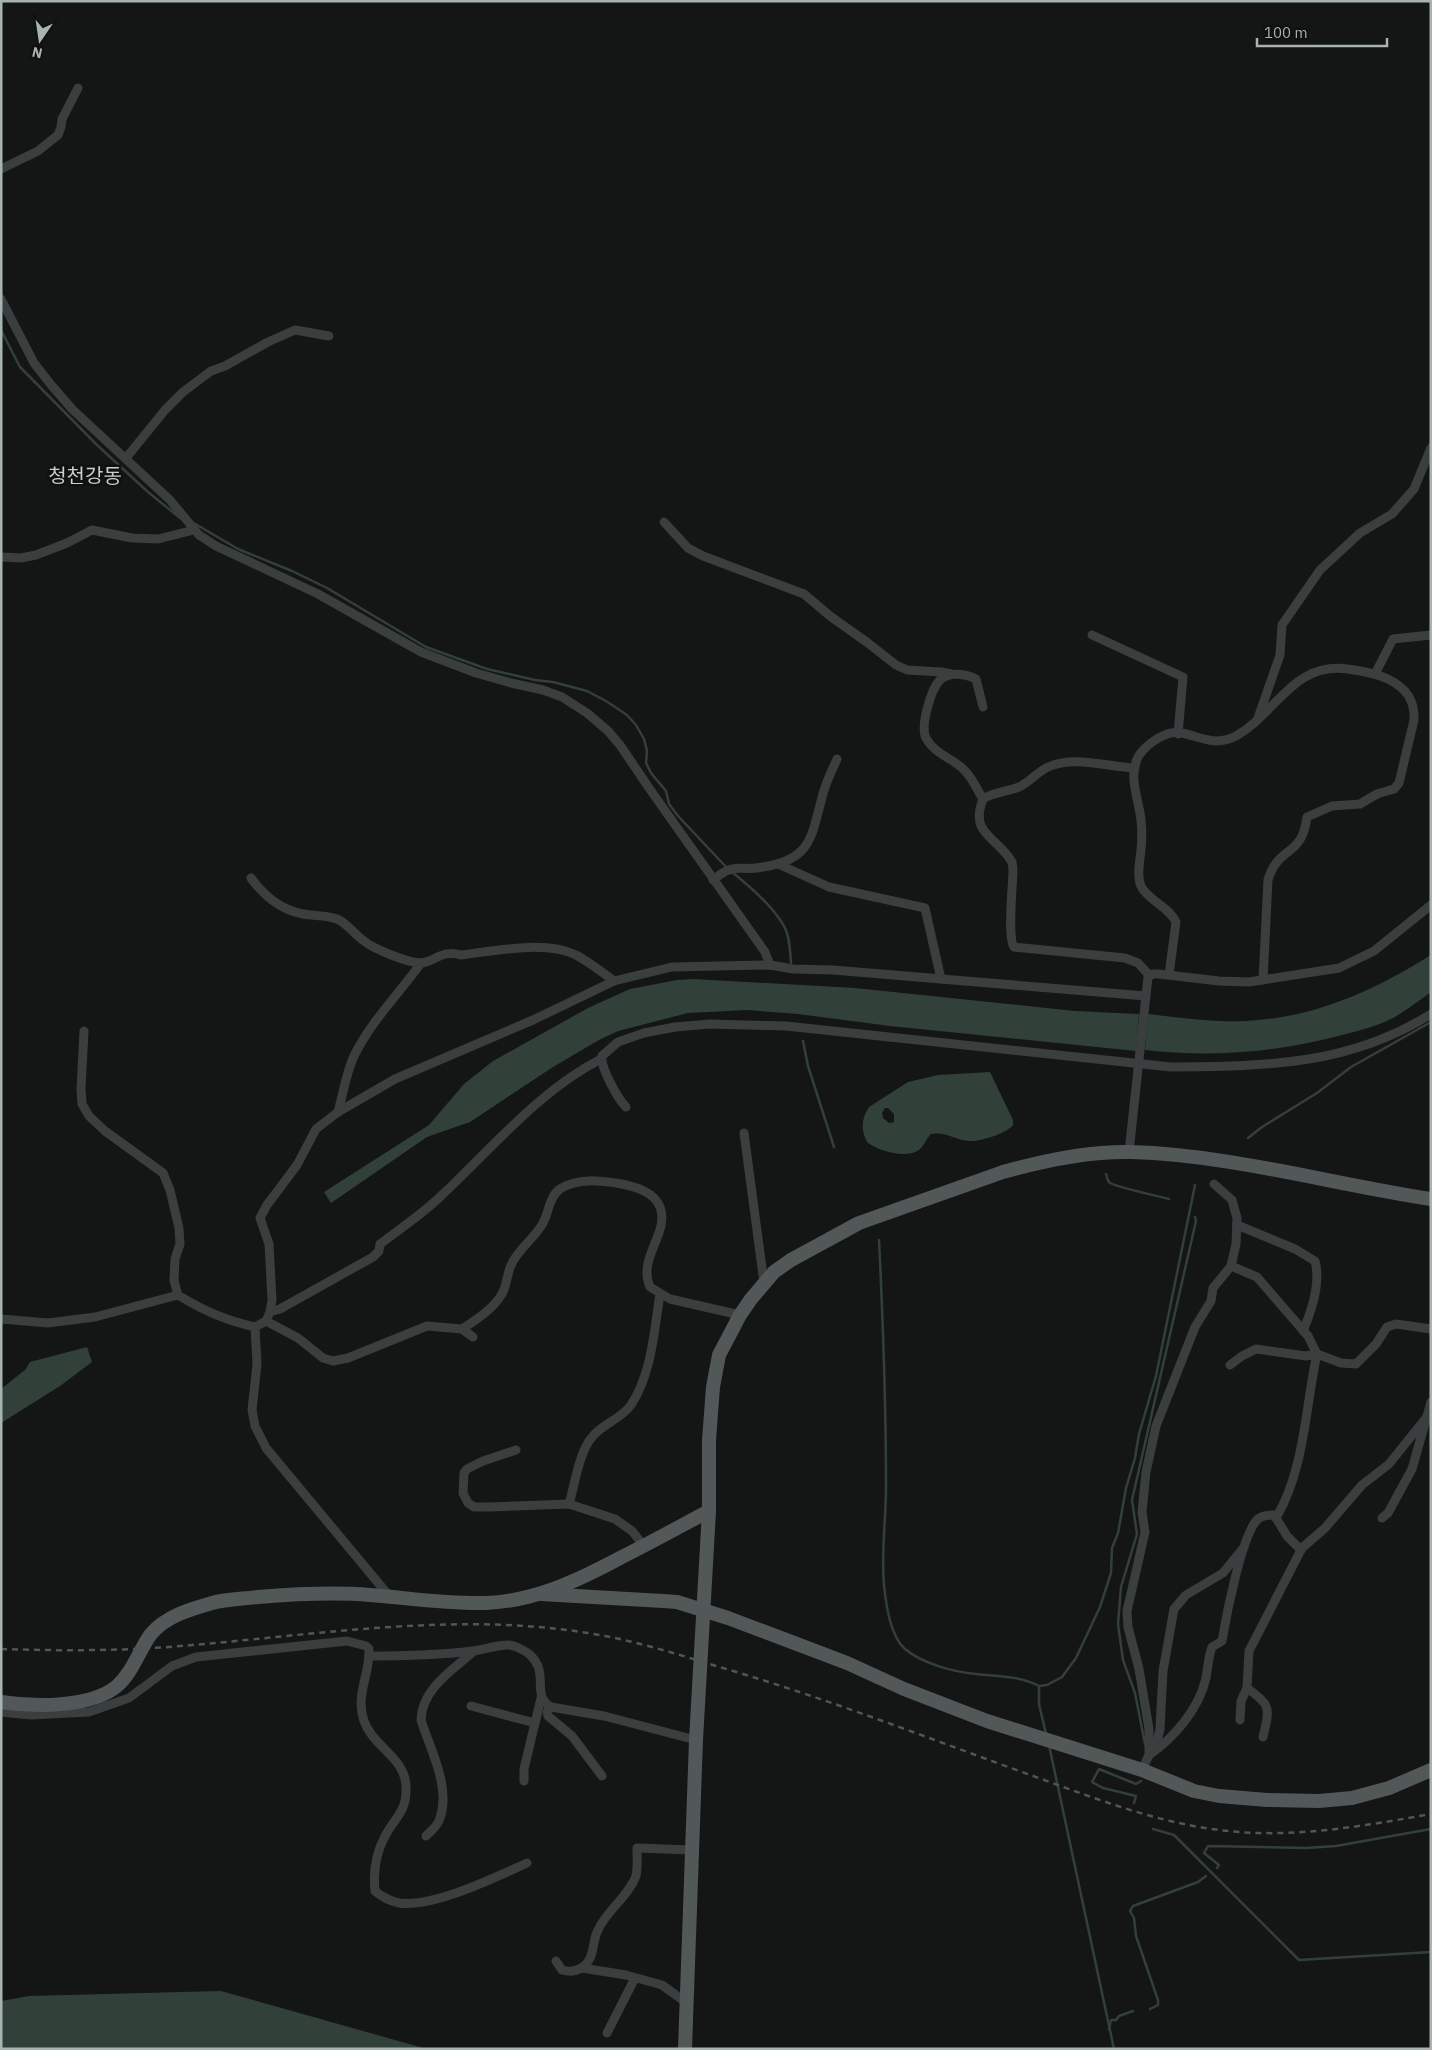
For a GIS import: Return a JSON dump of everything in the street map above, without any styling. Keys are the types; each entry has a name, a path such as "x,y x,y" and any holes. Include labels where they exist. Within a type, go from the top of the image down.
{"main road":[{"path":"686,2049 696,1740 706,1579 709,1440 715,1370 718,1355 740,1315 764,1283 774,1272 791,1260 859,1223 1024,1166 1073,1157 1129,1152 1208,1158 1431,1199"},
{"path":"1,1702 40,1706 88,1706 117,1686 151,1635 161,1624 181,1613 215,1602 313,1594 350,1594 430,1601 486,1603 510,1601 541,1594 584,1577 708,1511"},
{"path":"541,1594 677,1602 728,1618 847,1663 904,1689 987,1721 1142,1770 1177,1786 1219,1796 1319,1801 1366,1796 1431,1770"}],"street":[{"path":"1,169 38,151 58,135 62,119 78,88"},
{"path":"1,299 18,334 41,372 74,410 126,458 184,516 192,527 216,546 318,594 421,652 476,673 543,690 562,697 587,713 620,745 765,952 770,965"},
{"path":"126,458 165,410 183,392 211,371 225,366 268,342 295,330 329,336"},
{"path":"1257,721 1280,655 1282,625 1320,570 1360,533 1392,514 1414,489 1431,448"},
{"path":"664,522 688,548 703,556 804,594 830,616 896,665 907,670 941,672 970,676 976,679 983,707"},
{"path":"1,557 21,558 36,555 67,543 92,530 132,538 158,539 192,527"},
{"path":"1375,674 1393,639 1431,634"},
{"path":"1092,635 1183,677 1178,734"},
{"path":"1169,975 1176,922 1173,916 1149,896 1141,886 1141,822 1134,788 1137,758 1144,749 1169,732 1217,742 1236,735 1257,721 1299,680 1311,672 1334,668 1375,674 1400,686 1406,692 1415,710 1399,783 1394,789 1377,794 1360,804 1332,806 1307,816 1303,835 1299,842 1282,854 1271,867 1268,880 1263,980"},
{"path":"952,674 941,680 935,688 927,711 924,732 930,744 937,752 962,767 983,799"},
{"path":"713,880 738,866 758,868 778,864 800,853 808,844 813,834 826,784 837,758"},
{"path":"1136,768 1063,763 1045,768 1023,786 988,795 983,799 978,816 981,828 1010,858 1014,869 1010,930 1014,947 1125,958 1138,964 1150,976"},
{"path":"778,864 829,887 925,908 941,979"},
{"path":"251,878 261,891 274,902 302,914 337,919 380,952 421,963"},
{"path":"1129,1152 1148,977 1152,974 1235,982 1324,971 1353,962 1384,944 1431,905"},
{"path":"338,1112 353,1058 367,1032 421,963 453,952 461,955 538,948 557,949 575,955 614,981"},
{"path":"84,1031 82,1104 89,1116 105,1131 163,1173 170,1190 179,1228 180,1244 175,1259 174,1281 178,1295 205,1312 227,1321 255,1327 266,1321 272,1300 269,1244 260,1218 267,1205 297,1165 316,1129 338,1112 395,1079 534,1020 614,981 672,967 770,965 794,969 833,970 1146,996"},
{"path":"270,1312 280,1309 372,1257 379,1251 380,1244 443,1195 489,1148 549,1094 566,1080 601,1059 604,1053 618,1042 644,1033 675,1027 710,1024 805,1028 1139,1061 1171,1067 1265,1066 1319,1058 1356,1049 1392,1036 1431,1014"},
{"path":"601,1059 619,1100 626,1107"},
{"path":"744,1133 764,1283"},
{"path":"462,1329 495,1303 502,1294 511,1264 544,1222 552,1198 558,1190 571,1183 593,1180 638,1187 660,1206 660,1227 646,1272 650,1287 670,1299 740,1315"},
{"path":"1149,1755 1149,1728 1143,1690 1128,1628 1127,1611 1145,1532 1142,1512 1146,1472 1156,1426 1195,1327 1211,1301 1213,1288 1230,1266 1236,1244 1237,1218 1232,1200 1214,1184"},
{"path":"1237,1225 1295,1249 1315,1261 1318,1270 1316,1284 1309,1315 1303,1331"},
{"path":"1230,1266 1257,1277 1303,1331 1317,1354 1312,1376 1311,1398 1290,1493 1276,1518"},
{"path":"569,1504 586,1446 594,1434 624,1413 638,1392 651,1349 660,1294"},
{"path":"1,1319 48,1322 95,1317 178,1295"},
{"path":"266,1321 298,1338 323,1358 333,1361 348,1358 427,1326 462,1329 473,1337"},
{"path":"1230,1365 1256,1349 1306,1356 1317,1354 1341,1362 1356,1364 1376,1344 1387,1327 1396,1324 1431,1329"},
{"path":"255,1327 257,1364 252,1410 256,1426 266,1448 390,1597"},
{"path":"1382,1518 1388,1513 1412,1469 1431,1402"},
{"path":"1240,1720 1241,1701 1246,1688 1249,1651 1301,1550 1325,1528 1362,1485 1389,1464 1426,1418"},
{"path":"516,1450 483,1461 464,1473 463,1492 468,1503 474,1507 569,1504 615,1519 632,1531 644,1546"},
{"path":"1149,1755 1163,1746 1185,1721 1202,1688 1212,1647 1222,1641 1231,1592 1251,1531 1258,1519 1273,1515 1287,1536 1301,1550"},
{"path":"1142,1770 1158,1738 1163,1671 1174,1609 1186,1596 1223,1572 1247,1544"},
{"path":"1,1712 31,1715 128,1698 172,1666 196,1658 347,1641 366,1646 369,1656 360,1696 363,1720 371,1736 400,1766 406,1787 404,1806 400,1815 386,1834 376,1858 375,1891 391,1901 401,1903 429,1901 488,1880 527,1863"},
{"path":"369,1656 474,1651 508,1645 528,1654 536,1662 540,1672 541,1698 524,1769 524,1782"},
{"path":"426,1836 435,1827 440,1818 442,1794 438,1772 421,1720 421,1712 426,1698 435,1686 474,1651"},
{"path":"1246,1688 1263,1699 1267,1706 1268,1715 1263,1737"},
{"path":"541,1698 551,1707 604,1716 696,1740"},
{"path":"470,1706 536,1723"},
{"path":"551,1707 547,1712 548,1716 572,1736 602,1776"},
{"path":"582,1968 594,1952 597,1932 603,1921 631,1887 636,1874 637,1848 692,1850"},
{"path":"556,1961 562,1970 573,1971 582,1968 662,1985 687,2009"},
{"path":"607,2033 636,1978"}],"shaded area":[{"path":"1431,955 1431,992 1398,1015 1375,1026 1321,1040 1246,1052 1196,1053 1145,1050 1148,1014 1231,1021 1281,1017 1326,1006 1370,989"},
{"path":"693,979 855,988 1075,1011 1139,1014 1136,1051 890,1026 798,1014 747,1010 688,1013 618,1031 599,1040 553,1067 470,1122 427,1137 331,1203 324,1192 429,1125 464,1084 493,1061 588,1008 630,989 677,980"},
{"path":"990,1072 1013,1120 1013,1125 1000,1134 974,1141 936,1133 931,1134 919,1150 907,1154 885,1151 867,1142 863,1125 864,1116 869,1107 908,1082 938,1075","holes":["885,1108 888,1108 894,1114 894,1122 889,1123 883,1118 882,1113"]},
{"path":"87,1347 92,1362 60,1386 1,1423 1,1389 25,1370 30,1362"},
{"path":"221,1991 427,2049 1,2049 1,2001 29,1996"}],"waterway":[{"path":"1,330 20,367 97,445 148,492 180,518"},
{"path":"192,522 238,549 292,571 327,588 426,647 487,669 587,691 606,701 627,715 636,725 644,739 647,751 646,763 651,773 666,791 669,804 728,869"},
{"path":"732,872 760,897 779,918 787,935 791,963"},
{"path":"1248,1138 1262,1127 1317,1093 1351,1067 1431,1022"},
{"path":"803,1041 808,1066 834,1147"},
{"path":"1106,1174 1108,1181 1112,1184 1169,1199"},
{"path":"1046,1734 1039,1704 1039,1686 1047,1685 1062,1677 1076,1658 1100,1607 1111,1573 1112,1548 1118,1533 1126,1488 1135,1458 1139,1434 1156,1376 1195,1185"},
{"path":"1145,1744 1135,1693 1123,1660 1118,1624 1121,1587 1137,1534 1132,1500 1196,1221 1195,1217"},
{"path":"879,1240 886,1455 883,1573 886,1601 892,1628 905,1649 930,1663 967,1673 1016,1678 1039,1686"},
{"path":"1049,1745 1114,2049"},
{"path":"1134,1803 1136,1796 1103,1788 1092,1782 1099,1769 1136,1784 1141,1781"},
{"path":"1153,1829 1174,1835 1299,1960 1431,1952"},
{"path":"1217,1868 1219,1865 1204,1853 1208,1846 1306,1848 1336,1846 1431,1829"},
{"path":"1150,2009 1158,2005 1158,2000 1136,1936 1134,1918 1130,1911 1133,1906 1198,1882 1206,1876"},
{"path":"1109,2029 1111,2020 1116,2020 1119,2016 1133,2011"}],"railway":[{"path":"1,1649 145,1648 390,1627 489,1624 539,1627 621,1639 755,1678 870,1716 1116,1805 1188,1825 1239,1832 1294,1833 1349,1827 1431,1814"}],"district":[{"name":"청천강동","path":"85,476"}]}
